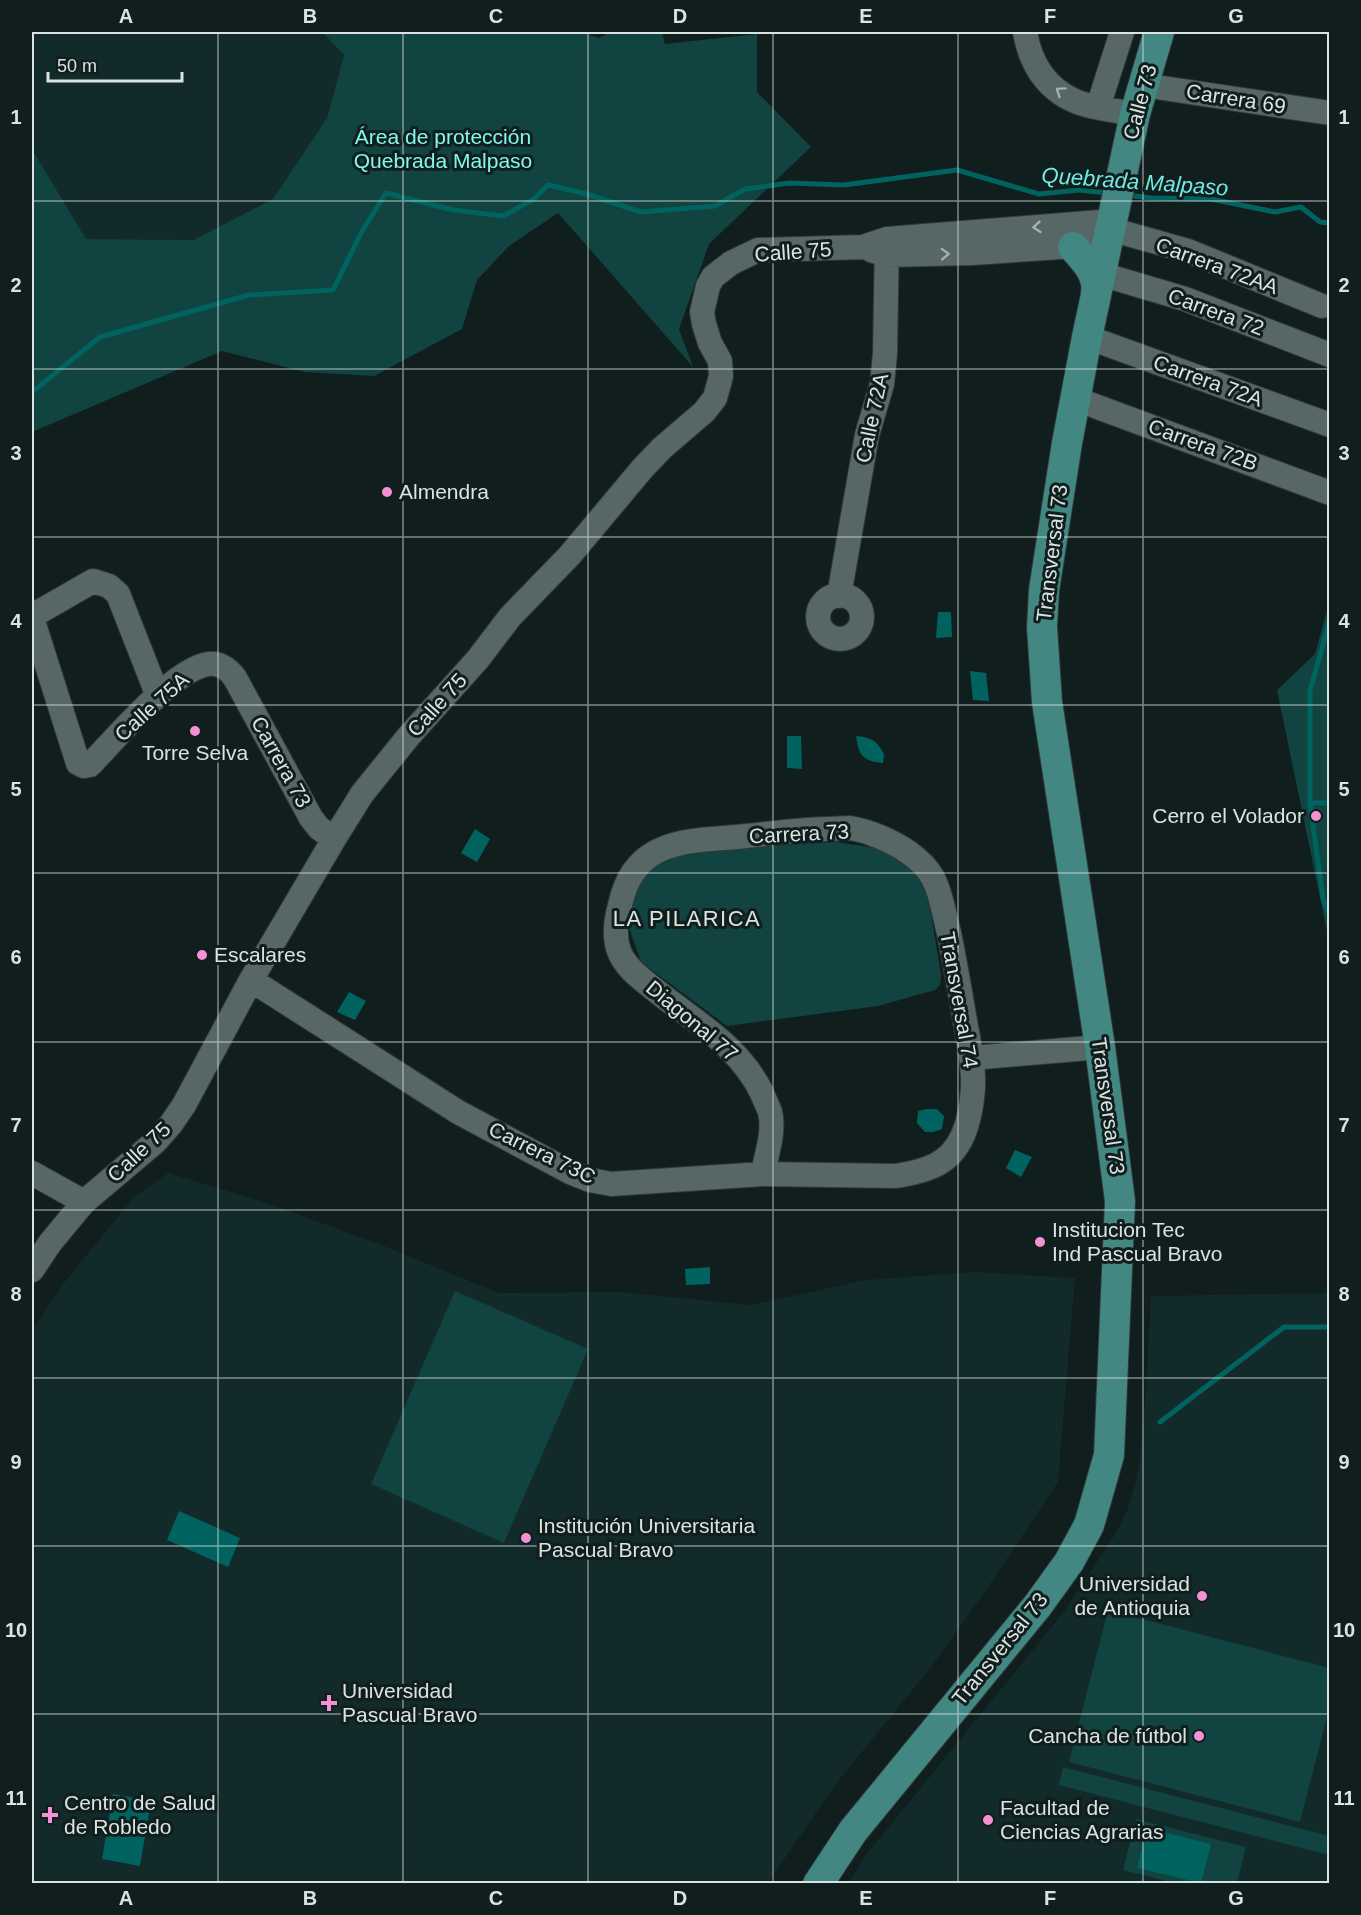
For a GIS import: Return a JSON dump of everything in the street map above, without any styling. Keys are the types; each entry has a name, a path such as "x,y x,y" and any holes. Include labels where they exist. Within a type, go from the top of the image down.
{"main road":[{"name":"Calle 73","path":"1113,216 1135,114 1159,32"},
{"name":"Transversal 73","path":"818,1884 858,1824 1044,1597 1069,1562 1089,1525 1109,1455 1120,1201 1100,1047 1047,702 1042,627 1044,590 1076,399 1113,216"},
{"path":"1073,247 1086,261 1098,288"}],"street":[{"path":"1025,32 1036,68 1043,78 1061,94 1075,102 1135,114"},
{"name":"Calle 73","path":"1098,107 1122,32"},
{"name":"Carrera 69","path":"1143,85 1329,113"},
{"name":"Calle 75","path":"32,1270 50,1243 84,1202 149,1147 171,1124 203,1072 251,980 333,839 362,794 478,659 510,617 570,555 642,469 662,448 704,412 715,398 720,376 720,361 710,343 702,312 708,286 713,277 731,262 758,250 863,248 1002,240 1113,216"},
{"name":"Calle 75","path":"1002,240 1073,247 1113,216"},
{"name":"Carrera 72AA","path":"1113,216 1188,251 1322,306"},
{"name":"Calle 72A","path":"839,596 867,435 882,384 885,354 887,247"},
{"name":"Carrera 72","path":"1098,288 1185,299 1329,355"},
{"name":"Carrera 72A","path":"1087,337 1329,425"},
{"name":"Carrera 72B","path":"1076,399 1329,493"},
{"path":"32,617 93,581 109,586 118,594 158,696"},
{"name":"Calle 75A","path":"32,617 75,758 84,766 90,765 158,696 181,677 203,665 215,664 228,670 235,678"},
{"name":"Carrera 73","path":"235,678 311,818 333,839"},
{"name":"Carrera 73","path":"633,870 643,860 664,847 804,829 850,828 889,842 908,852 927,869 934,879 942,903"},
{"name":"Diagonal 77","path":"633,870 617,918 615,932 620,954 633,972 724,1043 748,1069 770,1112 771,1128 762,1174"},
{"name":"Transversal 74","path":"942,903 955,959 972,1058 973,1088 964,1133"},
{"name":"Carrera 73C","path":"251,980 458,1112 570,1172 590,1180 611,1184 762,1174 896,1176 932,1168 946,1159 957,1147 964,1133"},
{"path":"972,1058 1100,1047"},
{"path":"32,1173 84,1202"}],"shaded area":[{"path":"32,32 322,32 344,55 327,118 273,199 193,240 86,239 32,149"},
{"path":"938,612 951,612 952,637 936,638"},
{"path":"970,671 986,673 989,701 973,700"},
{"path":"787,736 801,736 802,769 787,768"},
{"path":"856,736 866,737 879,746 884,754 883,763 870,761 863,756"},
{"path":"475,829 490,839 477,862 461,853"},
{"path":"349,992 366,1001 355,1020 337,1012"},
{"path":"937,1109 944,1116 942,1129 925,1132 917,1123 918,1111"},
{"path":"1015,1150 1032,1157 1021,1177 1006,1168"},
{"name":"Institución Universitaria Pascual Bravo","path":"168,1173 261,1201 379,1244 499,1293 620,1292 750,1305 866,1280 976,1272 1075,1278 1058,1482 932,1666 835,1785 768,1883 32,1884 32,1331 63,1284 134,1197"},
{"path":"710,1267 710,1284 686,1285 685,1269"},
{"name":"Universidad de Antioquia","path":"1329,1293 1329,1883 848,1884 866,1855 1063,1613 1114,1536 1127,1511 1140,1459 1151,1296"},
{"path":"179,1511 240,1538 228,1567 167,1540"},
{"path":"113,1794 151,1801 140,1866 102,1859"},
{"path":"1147,1828 1211,1844 1201,1883 1137,1868"}],"green space":[{"name":"Área de protección Quebrada Malpaso","path":"322,32 580,32 599,38 610,32 662,32 665,44 757,34 757,92 811,147 709,244 679,329 693,367 558,213 509,246 477,280 462,329 374,376 305,372 222,351 32,432 32,149 86,239 193,240 273,199 327,118 344,55"},
{"name":"Cerro el Volador","path":"1329,603 1329,941 1277,690 1315,654"},
{"path":"835,842 884,849 913,870 928,895 941,975 940,985 935,990 878,1006 727,1026 641,962 628,925 640,881 661,860 686,849"},
{"path":"455,1291 588,1349 504,1543 371,1484"},
{"name":"Cancha de fútbol","path":"1108,1610 1329,1668 1329,1709 1300,1822 1069,1762"},
{"path":"1063,1767 1329,1836 1329,1855 1059,1785"},
{"path":"1136,1819 1246,1847 1237,1883 1174,1883 1123,1870"}],"waterway":[{"name":"Quebrada Malpaso","path":"32,392 100,337 249,295 333,290 361,233 386,193 453,210 503,216 534,199 548,185 583,193 641,212 715,206 745,189 789,183 844,185 957,170 1039,194 1079,190 1108,193"},
{"name":"Quebrada Malpaso","path":"1127,195 1151,198 1211,199 1275,212 1301,207 1320,222 1330,223"},
{"path":"1330,619 1310,691 1310,803 1323,899 1330,916"},
{"path":"1310,803 1330,803"},
{"path":"1160,1422 1284,1327 1330,1327"}],"place":[{"name":"Almendra","path":"387,492"},
{"name":"Torre Selva","path":"195,731"},
{"name":"Cerro el Volador","path":"1316,816"},
{"name":"Escalares","path":"202,955"},
{"name":"Institucion Tec Ind Pascual Bravo","path":"1040,1242"},
{"name":"Institución Universitaria Pascual Bravo","path":"526,1538"},
{"name":"Universidad de Antioquia","path":"1202,1596"},
{"name":"Universidad Pascual Bravo","path":"329,1703"},
{"name":"Cancha de fútbol","path":"1199,1736"},
{"name":"Centro de Salud de Robledo","path":"50,1815"},
{"name":"Facultad de Ciencias Agrarias","path":"988,1820"}],"district":[{"name":"LA PILARICA","path":"687,918"}]}
